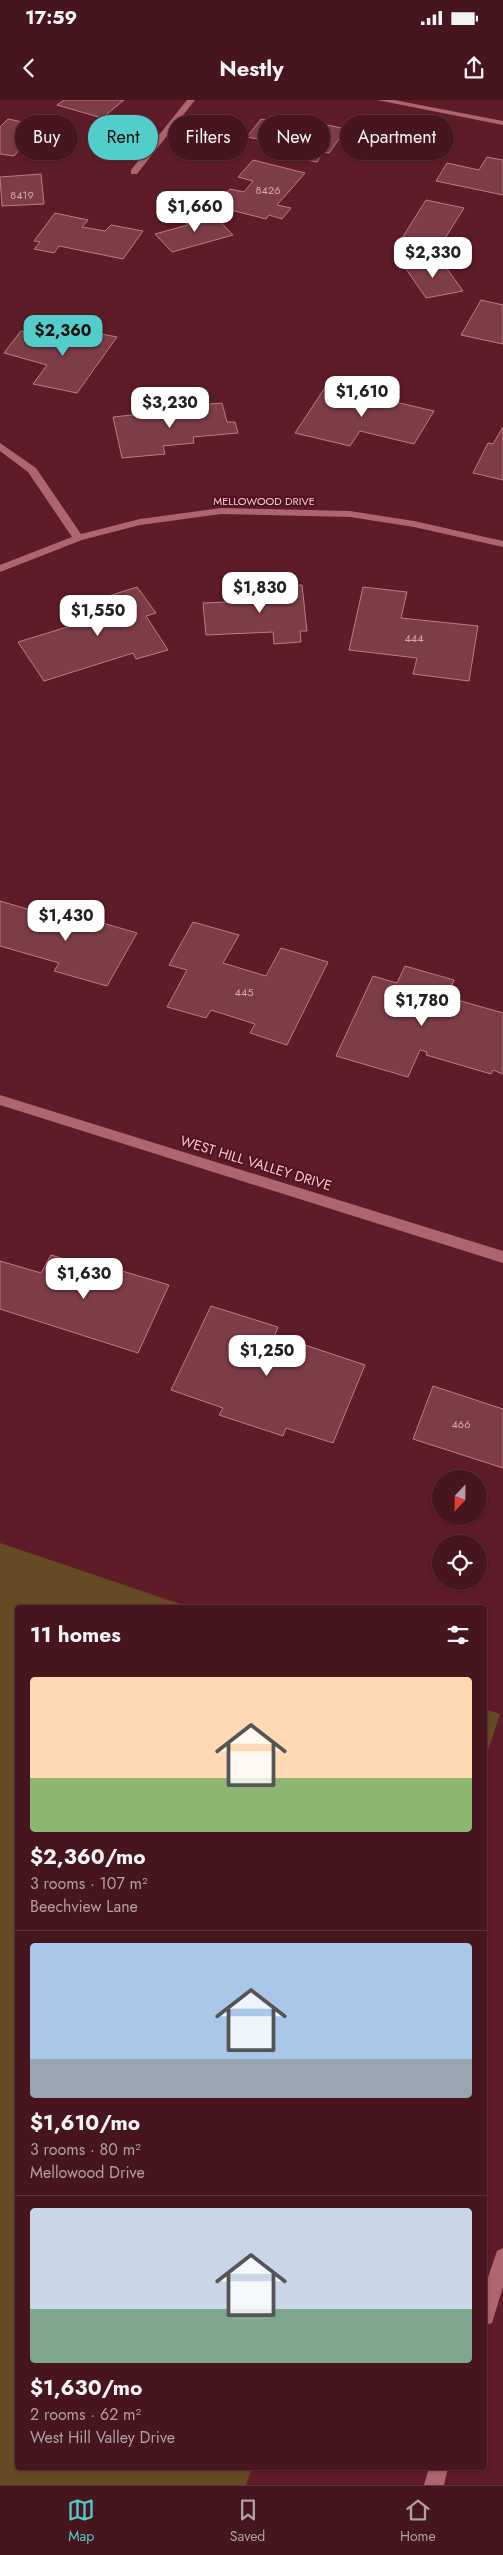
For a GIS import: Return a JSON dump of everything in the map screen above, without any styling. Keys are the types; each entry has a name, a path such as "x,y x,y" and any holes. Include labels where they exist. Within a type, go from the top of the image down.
{"street":[{"path":"134,172 191,100"},
{"path":"381,100 503,123"},
{"path":"0,446 32,470 78,538"},
{"name":"MELLOWOOD DRIVE","path":"0,569 78,538 140,522 221,511 350,514 414,524 503,544"},
{"name":"WEST HILL VALLEY DRIVE","path":"0,1100 503,1257"},
{"path":"487,2309 503,2257"},
{"path":"434,2485 438,2470"}],"shaded area":[{"path":"0,1543 183,1605 15,1605 15,2470 251,2470 246,2485 0,2485"},
{"path":"487,1710 500,1714 487,1754"}],"building":[{"path":"64,100 124,100 106,115 92,115 57,105"},
{"path":"8,119 15,120 14,156 0,154 0,127"},
{"path":"258,123 258,139 248,136"},
{"path":"330,126 340,128 340,137 330,152"},
{"path":"487,157 503,160 503,195 436,181 447,163 479,170"},
{"path":"253,160 305,173 277,205 291,208 282,219 269,215 266,219 215,206 230,189 244,192 253,181 238,177"},
{"path":"41,174 44,204 2,206 0,177"},
{"path":"426,200 464,208 437,251 399,243"},
{"path":"55,213 88,220 82,227 105,231 111,225 143,231 123,259 59,246 54,253 34,249 40,242 34,241"},
{"path":"212,213 233,235 172,252 155,234 188,225 184,221"},
{"path":"440,259 463,291 426,298 404,266"},
{"path":"481,300 503,305 503,344 461,335"},
{"path":"76,329 117,337 77,393 33,384 47,365 4,353 21,331 67,341"},
{"path":"326,386 434,411 414,444 360,431 350,446 295,433"},
{"path":"222,403 227,422 235,422 238,433 193,437 194,443 163,446 165,454 122,458 113,417 188,409 187,406"},
{"path":"503,427 503,480 473,473 488,443 493,444"},
{"path":"302,585 307,631 300,631 301,642 274,644 273,632 206,635 203,603 228,602 228,594 258,593 258,586"},
{"path":"137,587 156,613 146,616 168,650 136,659 133,653 44,681 18,642 100,617 90,602"},
{"path":"363,587 407,592 401,618 478,626 469,681 413,674 417,658 349,650"},
{"path":"0,901 68,921 72,914 137,933 107,986 54,971 59,963 0,946"},
{"path":"193,922 239,935 223,963 266,976 281,948 328,962 287,1045 250,1033 255,1024 211,1010 206,1018 167,1007 187,970 169,965"},
{"path":"405,966 454,980 447,997 503,1013 503,1074 493,1070 491,1074 426,1055 427,1052 420,1050 408,1077 336,1056 373,976 397,983"},
{"path":"51,1255 107,1272 109,1267 169,1285 138,1353 0,1309 0,1261 41,1273"},
{"path":"211,1306 278,1327 275,1335 365,1365 333,1443 286,1428 283,1436 219,1415 223,1408 171,1390"},
{"path":"433,1386 503,1409 503,1468 413,1439"}]}
